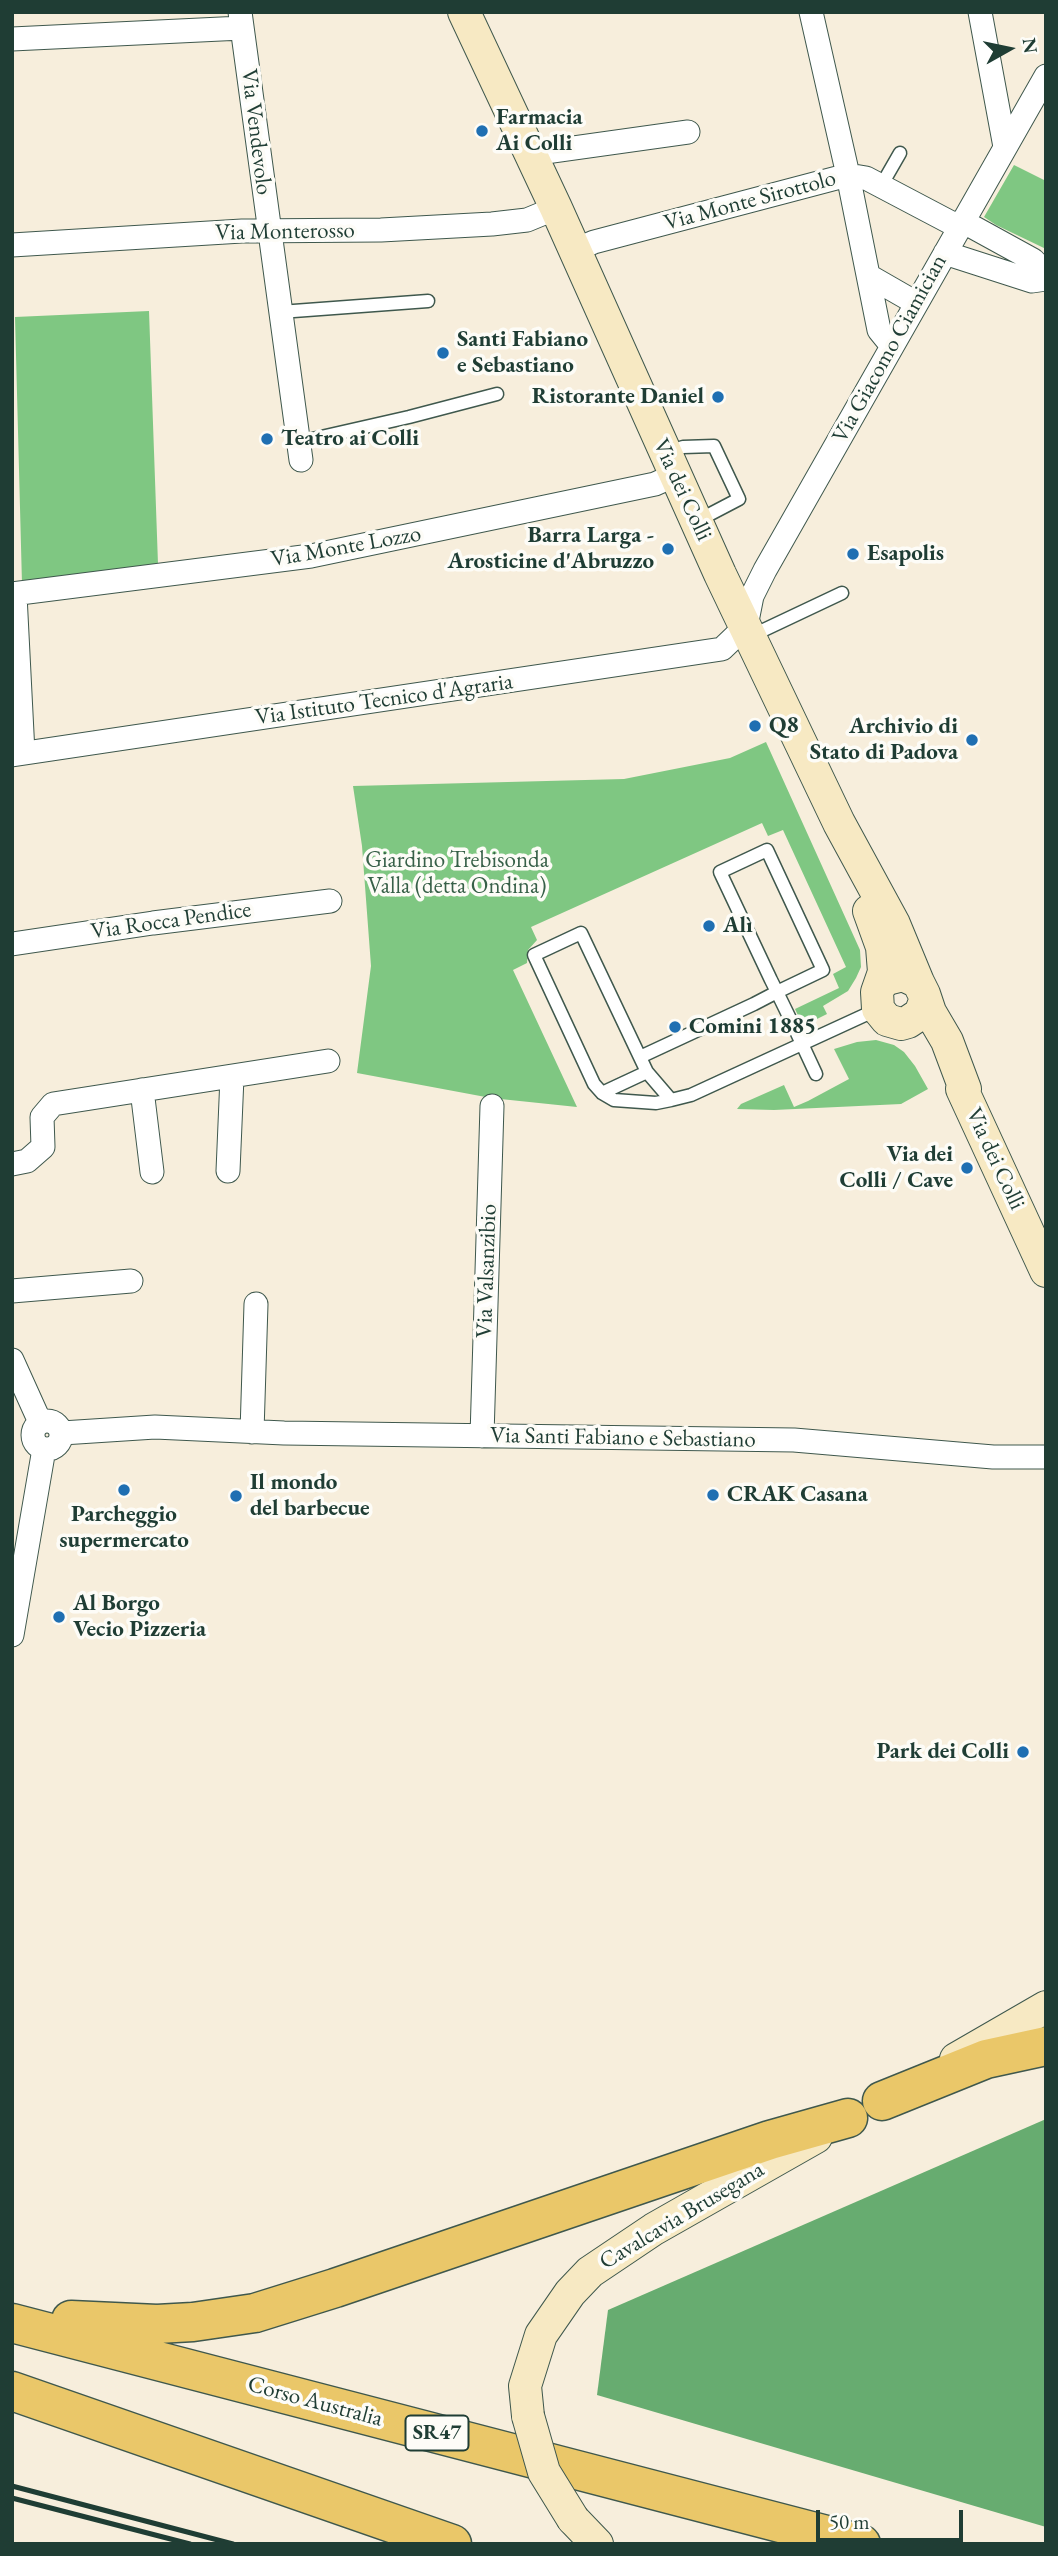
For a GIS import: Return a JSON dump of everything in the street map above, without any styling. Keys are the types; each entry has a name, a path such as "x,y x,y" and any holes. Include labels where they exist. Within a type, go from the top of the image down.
{"highway":[{"path":"882,2101 986,2059 1046,2046"},
{"path":"12,2315 157,2325 255,2313 770,2140 848,2118"},
{"name":"Corso Australia","path":"12,2323 862,2544"},
{"name":"Corso Australia","path":"12,2346 770,2544"},
{"path":"12,2391 452,2544"}],"main road":[{"name":"Via dei Colli","path":"464,12 531,153 696,522 839,823 894,925 930,1012 947,1041 965,1090"},
{"name":"Via dei Colli","path":"839,823 882,947 887,1006 931,1049 965,1090"},
{"path":"903,975 921,988 923,1008 915,1019 887,1006 887,979 903,975"},
{"name":"Via dei Colli","path":"965,1090 962,1089 1046,1271"},
{"name":"Cavalcavia Brusegana","path":"597,2544 573,2519 544,2472 528,2416 525,2386 541,2335 570,2293 590,2272 654,2229 1046,2007"},
{"path":"1000,2034 1046,2015"}],"street":[{"path":"811,12 879,330 892,346"},
{"path":"980,12 1006,146"},
{"path":"12,39 241,20"},
{"name":"Via Vendevolo","path":"241,20 300,451"},
{"name":"Via Giacomo Ciamician","path":"748,631 752,596 765,570 1046,76"},
{"path":"531,153 688,132"},
{"name":"Via Monte Sirottolo","path":"575,250 594,242 848,175 866,178 961,224 1033,260 1046,273"},
{"name":"Via Monterosso","path":"12,245 268,231 381,230 492,224 527,220 556,208"},
{"path":"945,253 1032,281 1046,279"},
{"path":"869,276 916,303"},
{"name":"Via Monte Lozzo","path":"13,594 311,556 654,484 670,464"},
{"path":"13,594 18,754"},
{"name":"Via Istituto Tecnico d'Agraria","path":"18,754 705,653 722,649 748,631"},
{"name":"Via Rocca Pendice","path":"12,944 330,901"},
{"path":"12,1164 27,1161 43,1147 42,1117 53,1104 328,1060"},
{"path":"228,1171 232,1077"},
{"path":"142,1090 152,1172"},
{"name":"Via Valsanzibio","path":"482,1436 492,1106"},
{"path":"12,1292 131,1280"},
{"path":"253,1432 256,1304"},
{"path":"12,1360 40,1422"},
{"path":"40,1422 53,1422 62,1433 55,1447 44,1449"},
{"path":"40,1422 33,1434 34,1440 44,1449"},
{"name":"Via Santi Fabiano e Sebastiano","path":"62,1433 155,1427 253,1432 794,1440 993,1457 1046,1457"},
{"path":"12,1635 44,1449"},
{"name":"Via Santi Fabiano e Sebastiano","path":"993,1457 1046,1473"}],"lane":[{"path":"881,186 900,153"},
{"path":"279,312 428,301"},
{"path":"300,451 409,417 497,394"},
{"path":"670,464 683,447 714,446 739,499 696,522"},
{"path":"748,631 842,593"},
{"path":"640,1057 777,992 823,970 767,850 720,872 777,992 802,1044 816,1074"},
{"path":"671,1100 647,1072 582,933 534,956 594,1084 614,1100 656,1103 671,1100 691,1095 887,1006"},
{"path":"602,1093 647,1072"}],"green space":[{"path":"1014,165 1046,181 1046,249 984,217"},
{"path":"149,311 158,564 22,584 15,317"},
{"name":"Giardino Trebisonda Valla (detta Ondina)","path":"766,742 860,950 861,967 856,978 848,991 823,1006 827,1014 803,1026 795,1009 839,988 833,974 846,967 783,830 768,836 762,823 531,927 537,940 528,950 527,963 513,970 577,1107 491,1098 357,1073 371,966 362,846 353,786 624,779 730,758"},
{"path":"876,1040 894,1045 904,1052 928,1089 901,1104 774,1110 737,1109 741,1104 784,1085 794,1107 808,1101 849,1079 834,1049"},
{"path":"1046,2119 1046,2527 597,2395 608,2310"}],"railway":[{"path":"12,2486 233,2544"},
{"path":"12,2498 190,2544"}],"place":[{"name":"Farmacia Ai Colli","path":"482,131"},
{"name":"Santi Fabiano e Sebastiano","path":"443,353"},
{"name":"Ristorante Daniel","path":"718,397"},
{"name":"Teatro ai Colli","path":"267,439"},
{"name":"Barra Larga - Arosticine d'Abruzzo","path":"668,549"},
{"name":"Esapolis","path":"853,554"},
{"name":"Q8","path":"755,726"},
{"name":"Archivio di Stato di Padova","path":"972,740"},
{"name":"Alì","path":"709,926"},
{"name":"Comini 1885","path":"675,1027"},
{"name":"Via dei Colli / Cave","path":"967,1168"},
{"name":"Parcheggio supermercato","path":"124,1490"},
{"name":"CRAK Casana","path":"713,1495"},
{"name":"Il mondo del barbecue","path":"236,1496"},
{"name":"Al Borgo Vecio Pizzeria","path":"59,1617"},
{"name":"Park dei Colli","path":"1023,1752"}]}
